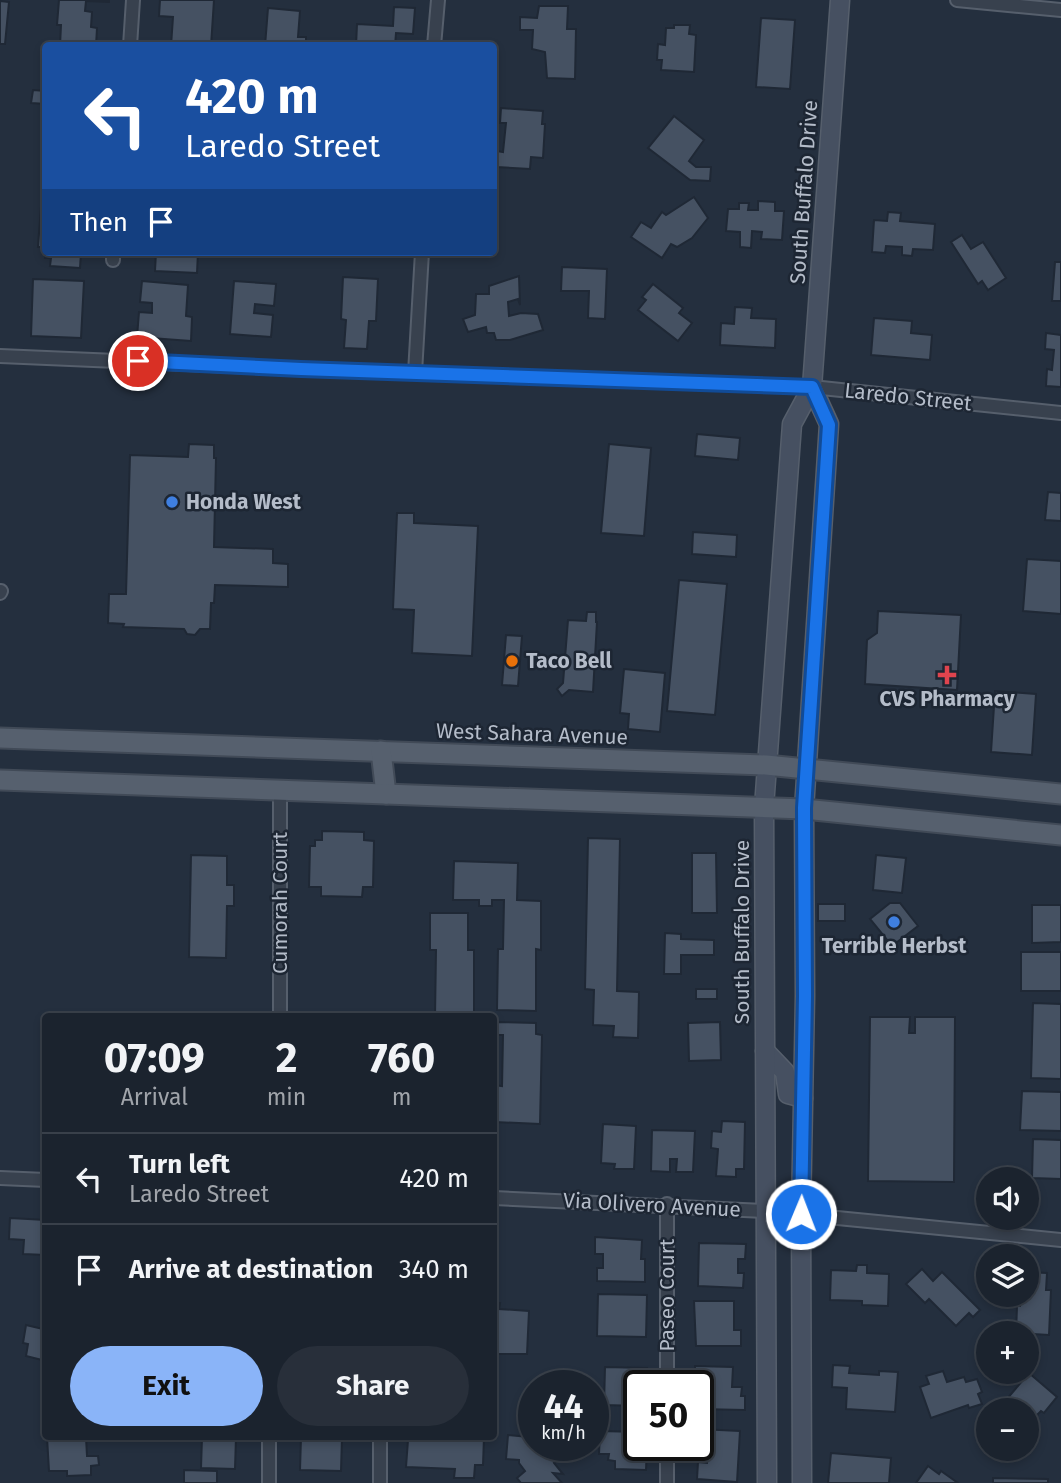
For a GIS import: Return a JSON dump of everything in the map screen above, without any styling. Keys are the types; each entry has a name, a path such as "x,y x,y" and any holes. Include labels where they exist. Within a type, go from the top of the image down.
{"main road":[{"name":"South Buffalo Drive","path":"767,1483 766,765 792,424 812,387 841,0"},
{"name":"South Buffalo Drive","path":"802,1483 804,808 829,425 812,387"},
{"name":"West Sahara Avenue","path":"0,737 766,765 1061,794"},
{"path":"381,751 386,794"},
{"path":"0,780 804,808 1061,835"},
{"path":"765,1051 785,1072 788,1094 803,1098"}],"street":[{"path":"130,42 133,0"},
{"path":"434,42 438,0"},
{"path":"957,0 1061,10"},
{"path":"415,373 422,256"},
{"name":"Laredo Street","path":"0,356 812,387 1061,413"},
{"name":"Cumorah Court","path":"280,790 280,1013"},
{"path":"0,1178 42,1180"},
{"name":"Via Olivero Avenue","path":"497,1198 766,1210 1061,1240"},
{"name":"Paseo Court","path":"667,1205 667,1370"},
{"path":"269,1440 269,1483"},
{"path":"380,1440 380,1483"},
{"path":"667,1461 667,1483"}],"building":[{"path":"59,0 109,0 86,1 85,11 92,12 91,27 97,28 96,42 60,42 61,25 57,25"},
{"path":"160,0 214,0 211,42 171,42 173,17 159,16"},
{"path":"0,1 9,2 5,44 0,44"},
{"path":"539,6 568,6 567,29 576,29 575,79 547,78 545,52 532,49 533,30 520,30 520,17 537,18"},
{"path":"394,7 415,8 413,34 396,33 395,42 356,42 357,24 393,26"},
{"path":"268,8 300,11 298,37 306,37 306,42 265,42"},
{"path":"761,18 795,20 790,89 756,87"},
{"path":"674,25 690,25 689,34 696,35 694,72 661,70 662,60 657,60 658,44 665,45 666,28 674,28"},
{"path":"33,90 42,91 42,104 31,103"},
{"path":"501,108 543,111 543,158 531,157 530,169 497,167 497,151 503,152 506,123 500,123"},
{"path":"674,116 704,140 689,161 696,167 711,167 710,181 690,180 648,148"},
{"path":"694,197 708,218 692,238 677,247 671,244 662,258 631,237 641,222 651,228 662,212 666,215"},
{"path":"758,201 775,202 775,211 784,211 782,240 761,239 762,232 752,231 751,248 740,247 740,232 726,231 728,209 739,209 739,203 749,203 748,210 758,210"},
{"path":"41,207 42,207 42,247 38,247"},
{"path":"888,212 901,213 900,221 935,224 933,250 913,249 912,256 902,255 902,247 886,246 885,253 872,252 874,220 887,221"},
{"path":"962,235 971,249 983,242 1006,278 988,290 982,281 978,284 951,242"},
{"path":"81,256 80,268 50,266 51,258 45,258"},
{"path":"156,256 198,256 197,273 155,271"},
{"path":"1055,262 1061,262 1061,301 1052,301"},
{"path":"562,267 607,269 605,319 588,318 589,291 561,291"},
{"path":"519,276 520,305 518,299 508,302 509,316 521,313 538,314 543,330 510,340 496,340 494,333 487,333 486,327 468,332 463,319 475,315 476,294 489,294 489,286"},
{"path":"343,277 378,279 376,321 369,321 367,349 344,348 346,320 341,319"},
{"path":"33,279 84,281 81,338 31,336"},
{"path":"142,281 188,285 186,316 192,317 191,341 137,337 139,312 152,313 152,303 140,302"},
{"path":"234,281 276,284 274,306 255,304 254,313 273,315 271,337 230,334"},
{"path":"653,284 683,308 679,313 692,323 678,341 638,310 646,300 642,297"},
{"path":"735,307 752,308 751,318 776,319 775,348 720,345 721,323 734,324"},
{"path":"874,318 912,321 911,333 932,335 930,360 871,355"},
{"path":"1046,333 1061,335 1061,387 1046,386 1047,369 1052,370 1054,350 1045,349"},
{"path":"697,434 740,438 738,460 695,456"},
{"name":"Honda West","path":"189,444 214,445 214,547 273,549 273,563 288,564 288,587 215,585 210,629 200,629 195,635 187,634 184,629 123,627 124,624 108,623 109,594 126,594 130,455 188,457"},
{"path":"609,444 651,448 644,536 601,533"},
{"path":"1048,492 1061,493 1061,521 1045,520"},
{"path":"397,513 414,513 414,523 478,526 472,656 412,653 414,610 393,609"},
{"path":"693,532 737,535 736,557 692,554"},
{"path":"1027,559 1061,561 1061,614 1023,611"},
{"path":"679,580 727,584 715,715 667,711"},
{"name":"CVS Pharmacy","path":"878,611 961,615 957,690 865,684 867,640 877,633"},
{"path":"587,612 596,612 597,622 593,692 569,690 562,696 557,689 563,683 568,620 586,621"},
{"name":"Taco Bell","path":"506,635 522,636 518,686 502,685"},
{"path":"624,669 665,673 660,732 628,729 629,714 620,713"},
{"path":"995,691 1036,694 1032,755 991,752"},
{"path":"322,831 364,832 364,840 374,841 373,887 363,887 362,897 321,896 321,887 309,887 310,846 315,846 315,840 322,840"},
{"path":"588,838 620,839 617,991 639,992 638,1038 613,1037 614,1026 593,1025 594,990 585,989"},
{"path":"692,853 716,853 717,913 692,913"},
{"path":"191,855 227,856 227,885 234,885 234,906 227,906 226,958 189,957"},
{"path":"876,855 906,858 902,893 873,890"},
{"path":"454,861 518,863 517,900 541,901 541,950 536,949 536,1011 497,1010 498,949 503,949 504,900 492,900 492,906 479,906 479,900 453,900"},
{"name":"Terrible Herbst","path":"890,903 900,903 918,926 892,946 870,919"},
{"path":"818,904 845,904 845,921 818,921"},
{"path":"1032,905 1061,905 1061,942 1032,943"},
{"path":"430,913 468,913 468,950 474,950 474,1013 435,1013 436,950 430,950"},
{"path":"665,933 681,934 681,939 714,940 714,955 681,955 681,974 664,974"},
{"path":"1021,952 1061,952 1061,991 1021,991"},
{"path":"696,989 717,989 717,999 696,999"},
{"path":"1033,1003 1061,1004 1061,1079 1031,1078"},
{"path":"870,1017 910,1017 909,1033 915,1033 915,1017 955,1017 954,1182 868,1181"},
{"path":"498,1022 536,1023 536,1034 542,1035 540,1124 497,1122 497,1085 502,1086 503,1035 497,1035"},
{"path":"720,1022 721,1060 689,1061 688,1023"},
{"path":"1022,1091 1061,1092 1061,1131 1020,1130"},
{"path":"722,1121 745,1122 744,1169 736,1169 736,1177 716,1176 718,1149 711,1148 712,1131 721,1132"},
{"path":"603,1124 636,1126 634,1169 614,1169 615,1164 601,1163"},
{"path":"652,1130 695,1131 693,1172 676,1172 677,1159 670,1159 670,1172 651,1171"},
{"path":"1033,1139 1061,1140 1061,1179 1039,1178 1039,1167 1032,1167"},
{"path":"10,1218 42,1220 42,1255 23,1254 24,1240 9,1239"},
{"path":"595,1237 642,1240 641,1259 645,1259 645,1282 597,1281 597,1268 603,1268 603,1254 595,1254"},
{"path":"699,1243 746,1244 745,1259 738,1259 738,1273 744,1273 743,1288 698,1286"},
{"path":"857,1265 867,1265 867,1273 889,1274 888,1306 862,1305 862,1301 830,1300 831,1270 856,1271"},
{"path":"922,1269 933,1281 942,1272 980,1310 973,1317 969,1313 956,1326 929,1299 925,1303 906,1284"},
{"path":"1039,1273 1047,1273 1046,1290 1051,1290 1049,1335 1039,1334 1039,1321 1016,1321 1017,1307 1039,1307"},
{"path":"598,1294 647,1295 646,1337 597,1336"},
{"path":"694,1301 734,1301 734,1330 741,1330 741,1346 696,1346"},
{"path":"497,1303 500,1303 499,1309 529,1311 527,1354 497,1354"},
{"path":"26,1325 42,1329 42,1360 26,1356 28,1344 23,1343"},
{"path":"833,1365 850,1366 849,1373 879,1375 879,1371 898,1372 895,1412 846,1409 847,1388 832,1387"},
{"path":"695,1366 733,1367 732,1387 742,1387 741,1396 745,1396 745,1410 714,1409 714,1370 695,1370"},
{"path":"605,1367 647,1368 623,1370 623,1406 609,1405 609,1370 605,1370"},
{"path":"943,1371 947,1382 964,1377 966,1382 976,1379 982,1392 978,1394 980,1398 976,1398 976,1406 969,1408 968,1405 931,1418 920,1387 929,1384 926,1376"},
{"path":"1039,1382 1057,1397 1044,1413 1039,1413 1039,1398 1008,1398 1020,1384 1039,1384"},
{"path":"714,1430 740,1431 737,1482 697,1479 698,1462 714,1461"},
{"path":"609,1431 623,1432 623,1461 646,1461 646,1470 615,1469 615,1461 609,1460"},
{"path":"508,1435 518,1436 518,1460 506,1459"},
{"path":"47,1440 86,1440 87,1456 98,1456 99,1465 91,1466 91,1475 67,1476 67,1471 49,1471"},
{"path":"202,1440 236,1440 235,1469 201,1468"},
{"path":"301,1440 342,1440 341,1471 300,1470"},
{"path":"408,1440 484,1440 483,1465 475,1465 474,1478 454,1478 455,1469 406,1467"},
{"path":"831,1453 891,1458 889,1483 828,1483"},
{"path":"556,1461 554,1463 563,1474 553,1473 562,1483 521,1483 517,1478 525,1471 519,1463"},
{"path":"928,1466 939,1474 941,1471 958,1483 916,1483"},
{"path":"184,1470 217,1471 217,1483 184,1483"},
{"path":"993,1478 1048,1479 1048,1483 993,1483"}],"place":[{"name":"Honda West","path":"172,502"},
{"name":"Taco Bell","path":"512,661"},
{"name":"CVS Pharmacy","path":"947,675"},
{"name":"Terrible Herbst","path":"894,922"}],"route":[{"path":"138,361 812,387 829,425 804,808 805,996 801,1214"}]}
